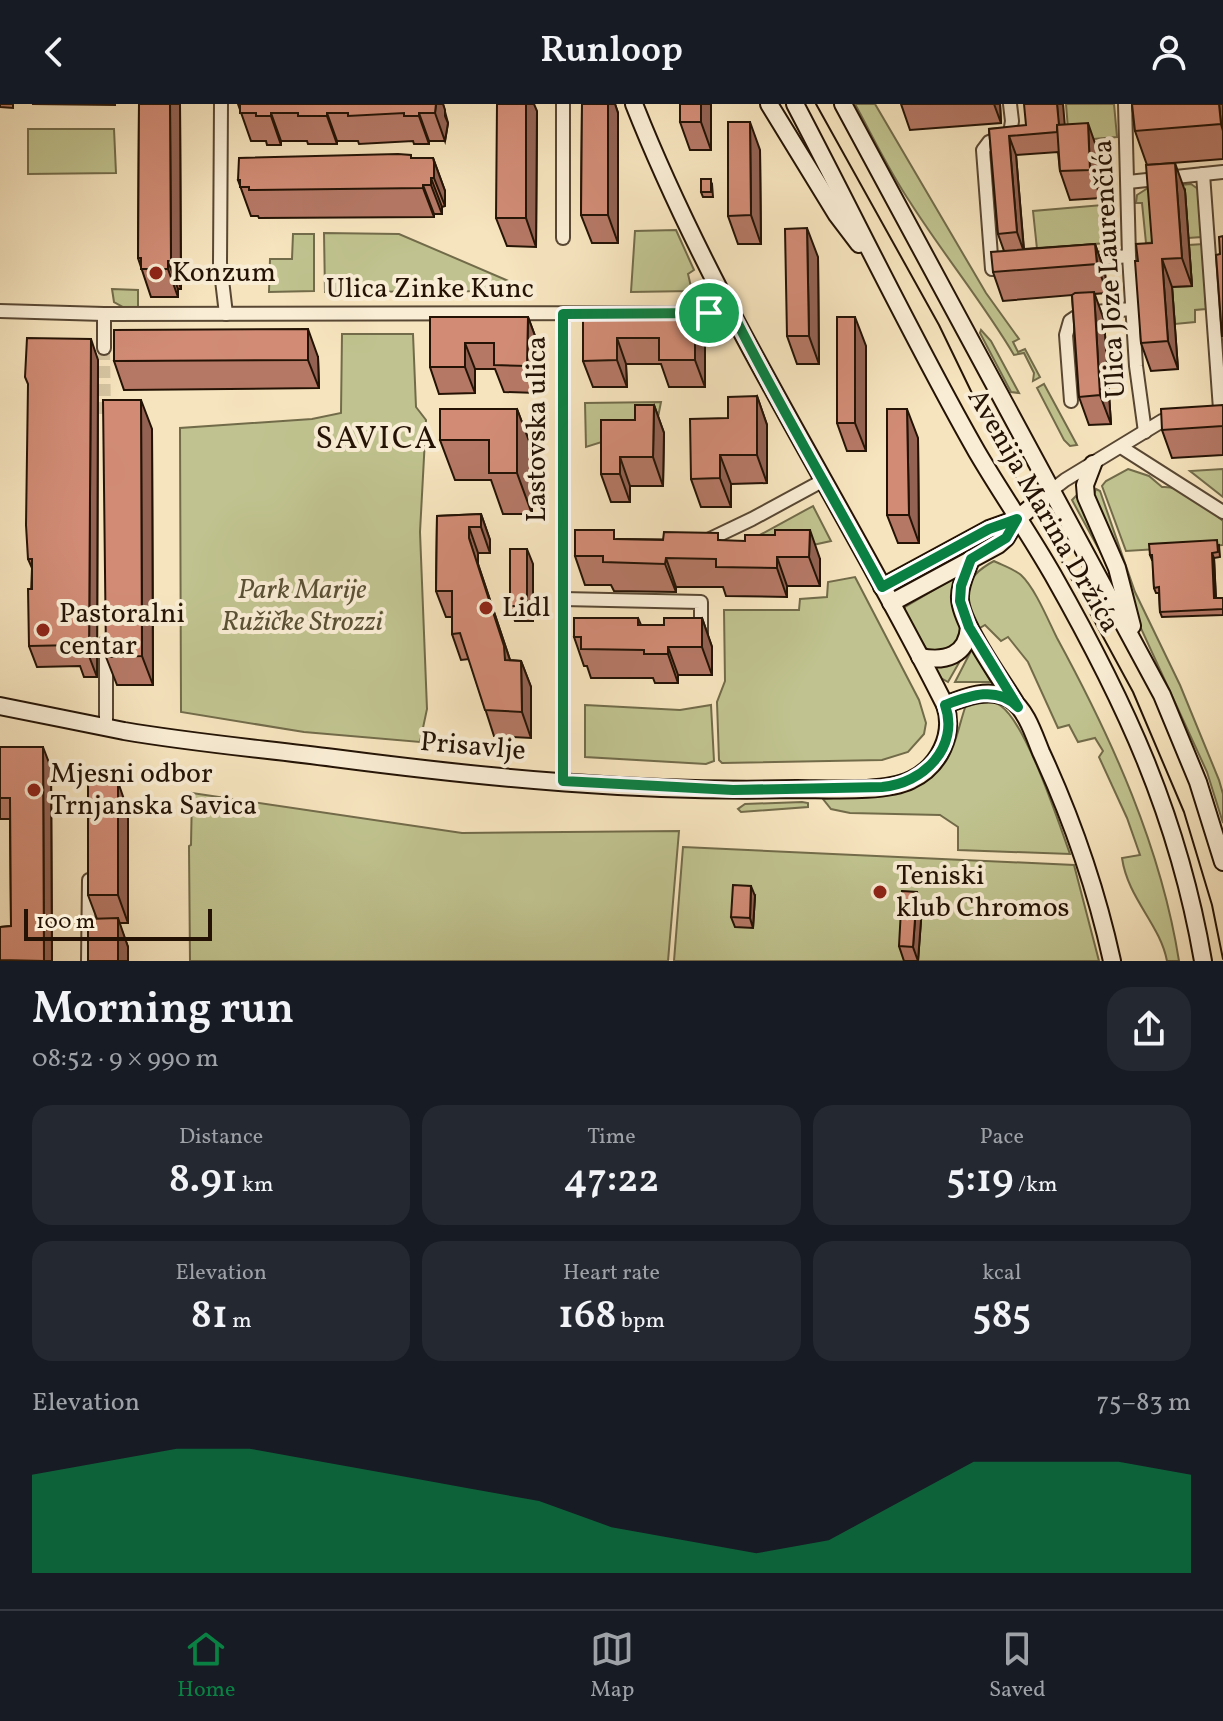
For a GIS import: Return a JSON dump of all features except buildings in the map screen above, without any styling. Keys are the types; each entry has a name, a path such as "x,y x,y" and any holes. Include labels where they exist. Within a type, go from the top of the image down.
{"street":[{"path":"221,104 220,263 226,314"},
{"path":"563,104 563,238"},
{"path":"634,104 688,226 765,379 882,587 989,529 1017,519 1052,490 1162,421 1190,413"},
{"path":"769,104 837,215 874,263"},
{"name":"Avenija Marina Držića","path":"795,104 855,218 874,263 976,450 1052,572 1102,665 1147,760 1173,833 1203,961"},
{"name":"Avenija Marina Držića","path":"843,104 1162,695 1184,747 1223,862"},
{"path":"1010,104 1010,134 989,142 983,150 992,269 1020,266"},
{"name":"Ulica Joze Laurenčića","path":"1125,104 1128,182 1125,196 1132,309 1145,432"},
{"path":"1128,182 1223,172"},
{"path":"1203,174 1218,409"},
{"path":"1077,261 1129,256"},
{"name":"Ulica Zinke Kunc","path":"0,311 104,314 709,313 728,304"},
{"path":"1071,401 1066,335 1070,321 1082,313 1132,309"},
{"path":"104,314 104,348"},
{"name":"Lastovska ulica","path":"563,314 567,544 562,634 563,781"},
{"path":"1121,447 1223,512"},
{"path":"1093,464 1085,485 1086,497 1117,568 1135,643"},
{"path":"688,543 715,538 824,480"},
{"path":"891,603 1006,538 1017,519"},
{"path":"971,559 960,594 961,607 969,627 1018,707 1062,796 1090,876 1112,961"},
{"name":"Prisavlje","path":"0,706 106,727 441,772 733,790 893,786 913,780 923,773 945,744 949,721 945,705 882,587"},
{"path":"563,599 701,602 701,634 686,634"},
{"path":"920,657 940,659 956,654 966,643 969,627"},
{"path":"106,631 106,727"},
{"path":"562,634 581,635"},
{"path":"945,705 969,696 987,694 1007,698 1018,707"},
{"path":"88,961 89,869"}],"green space":[{"path":"855,104 875,104 986,293 1019,339 1013,342 1018,352 1025,349 1040,377 1033,381 1034,373 1024,353 1014,355 923,221 895,178"},
{"path":"1066,104 1114,104 1117,137 1069,141"},
{"path":"28,129 114,129 116,173 28,174"},
{"path":"1191,184 1198,189 1202,237 1188,238 1185,191 1160,242 1146,243 1142,203 1136,203 1137,195 1148,188"},
{"path":"1114,204 1117,242 1037,249 1033,211"},
{"path":"676,230 694,270 688,274 692,291 631,292 635,231"},
{"path":"324,233 399,234 532,291 325,292"},
{"path":"293,234 314,234 314,291 269,292 270,259 292,259"},
{"path":"1203,244 1206,309 1195,310 1195,322 1175,324 1172,287 1192,286 1189,245"},
{"path":"112,289 138,290 138,307 123,307 114,302"},
{"path":"981,330 991,341 1019,393 1011,392"},
{"name":"Park Marije Ružičke Strozzi","path":"342,334 413,334 416,407 426,420 420,532 427,709 420,742 304,732 181,712 180,428 312,419 341,413"},
{"path":"1044,384 1077,445 1070,446 1064,440 1037,388"},
{"path":"661,402 658,417 627,434 586,447 585,403"},
{"path":"1128,469 1149,476 1162,487 1186,493 1210,510 1223,521 1223,545 1126,551 1102,486"},
{"path":"1223,469 1223,497 1190,471"},
{"path":"1096,489 1100,491 1135,592 1180,685 1219,780 1223,794 1223,823 1207,772 1133,611 1093,496"},
{"path":"1077,495 1107,556 1108,566 1072,500"},
{"path":"813,506 831,541 772,554 725,554"},
{"path":"994,561 1018,573 1031,588 1097,715 1147,835 1171,919 1179,961 1167,961 1158,935 1125,873 1122,858 1140,855 1099,757 1103,751 1095,738 1078,742 1069,725 1058,728 1028,662 1008,637 1001,641 985,625 978,629 969,608 967,590 975,575"},
{"path":"855,577 919,700 926,723 924,734 908,752 882,760 722,763 719,760 717,702 725,681 724,610 799,610 800,599 827,597 828,582"},
{"path":"956,577 963,631 953,650 931,652 905,615 905,607"},
{"path":"971,651 991,682 955,682"},
{"path":"964,654 948,682 941,678 934,665"},
{"path":"984,700 1001,706 1021,732 1041,775 1070,854 958,850 958,827 940,815 850,813 831,809 823,799 889,794 919,785 944,764 966,705"},
{"path":"585,705 680,710 711,705 714,761 706,764 585,757"},
{"path":"192,793 462,833 679,831 668,961 190,961"},
{"path":"808,803 808,807 741,812 738,809 745,804"},
{"name":"Teniski klub Chromos","path":"683,847 1074,865 1099,961 674,961"}],"tunnel":[{"path":"104,348 105,416"}],"tram line":[{"path":"816,104 939,325 983,416 1133,692 1184,812 1212,905 1223,959"}],"place":[{"name":"Konzum","path":"156,273"},
{"name":"Lidl","path":"486,608"},
{"name":"Pastoralni centar","path":"43,630"},
{"name":"Mjesni odbor Trnjanska Savica","path":"34,790"},
{"name":"Teniski klub Chromos","path":"880,892"}],"district":[{"name":"SAVICA","path":"377,440"}],"route":[{"path":"728,304 765,379 813,459 882,587 989,529 1017,519 1013,529 998,545 971,559 961,586 960,601 969,627 1018,707 1012,700 987,694 969,696 945,705 949,721 945,744 932,764 913,780 882,787 775,790 563,781 563,314 709,313 717,312 728,304"}]}
